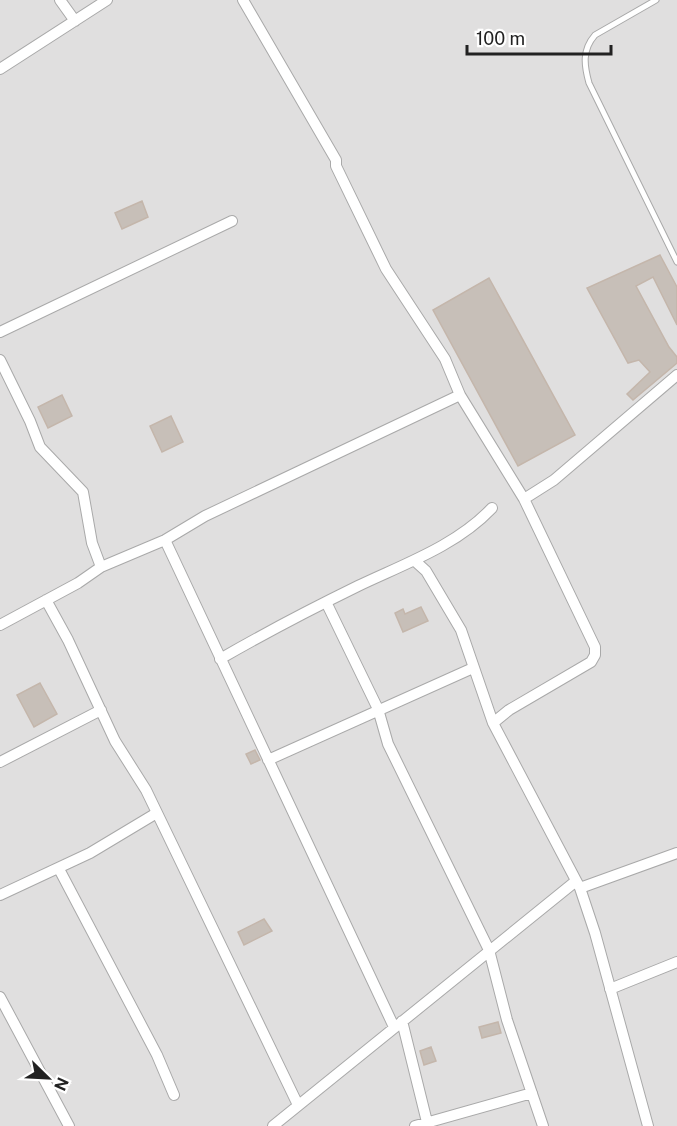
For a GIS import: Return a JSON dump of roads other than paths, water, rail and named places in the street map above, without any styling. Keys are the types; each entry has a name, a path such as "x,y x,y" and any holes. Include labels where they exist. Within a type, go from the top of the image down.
{"street":[{"path":"60,0 75,21"},
{"path":"0,69 107,0"},
{"path":"243,0 336,160 336,166 386,269 445,359 460,395 524,498 595,647 595,655 591,662 509,710 493,723"},
{"path":"0,332 232,221"},
{"path":"0,360 40,447 83,492 92,543 102,567"},
{"path":"524,498 554,480 677,375"},
{"path":"0,625 102,567 165,540 205,516 460,395"},
{"path":"220,659 326,602 415,561 477,523 492,508"},
{"path":"165,540 268,760 398,1024 427,1122"},
{"path":"415,561 432,580 461,630 493,723 578,885 610,988 648,1126"},
{"path":"46,600 123,756 146,790 155,814 298,1105"},
{"path":"326,602 378,709 388,744 489,950 507,1020 543,1126"},
{"path":"268,760 473,668"},
{"path":"0,762 101,710"},
{"path":"0,895 58,869 122,836 155,814"},
{"path":"273,1126 489,950 578,885 677,852"},
{"path":"58,869 158,1055 174,1095"},
{"path":"610,988 677,962"},
{"path":"0,997 69,1126"},
{"path":"416,1126 532,1093"}],"lane":[{"path":"656,0 595,35 588,42 584,67 589,83 677,262"}]}
